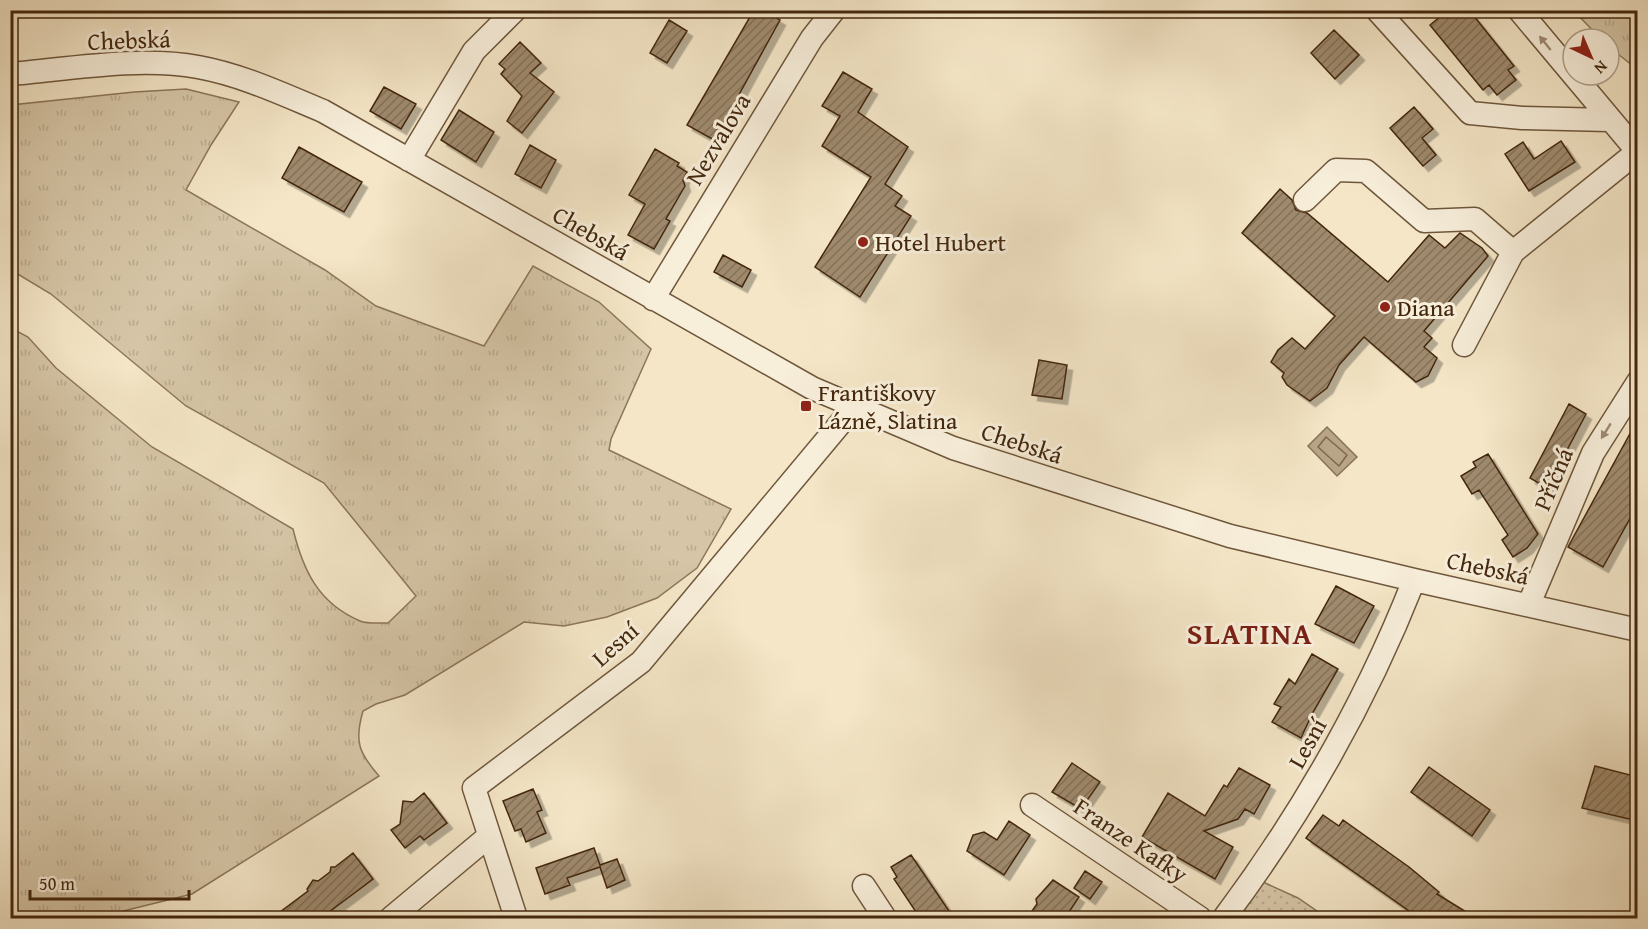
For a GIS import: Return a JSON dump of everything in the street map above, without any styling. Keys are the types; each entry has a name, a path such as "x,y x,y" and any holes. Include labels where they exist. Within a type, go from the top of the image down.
{"street":[{"path":"409,160 474,51 515,10"},
{"name":"Nezvalova","path":"653,299 812,38 834,10"},
{"path":"1377,10 1470,113 1522,118 1610,120"},
{"path":"1464,345 1513,252 1637,152 1519,10"},
{"name":"Chebská","path":"10,74 144,64 196,66 242,77 323,111 812,388 952,448 1230,536 1638,630"},
{"path":"1305,200 1336,170 1366,171 1424,221 1475,219 1513,252"},
{"name":"Příčná","path":"1529,604 1593,453 1638,382"},
{"name":"Lesní","path":"516,918 474,788 641,662 854,407"},
{"name":"Lesní","path":"1224,918 1307,798 1386,650 1414,580"},
{"name":"Franze Kafky","path":"1032,806 1200,918"},
{"path":"391,918 489,836"},
{"path":"864,886 885,918"}],"green space":[{"path":"1574,11 1637,11 1637,69 1621,56 1621,27 1589,27"},
{"path":"186,89 239,102 211,145 186,190 325,270 376,306 484,346 533,266 599,302 651,349 611,439 609,450 731,509 697,568 657,598 607,617 564,626 524,622 405,695 376,704 363,711 359,731 360,746 379,776 192,894 95,918 11,918 11,328 28,337 56,368 152,447 293,529 302,558 314,584 333,605 345,614 363,622 388,623 416,596 324,483 186,406 51,294 11,270 11,105"},
{"path":"1263,882 1298,898 1327,918 1236,918"}],"water":[{"path":"1327,427 1357,457 1337,476 1308,446"}],"building":[{"path":"754,10 764,10 780,20 714,140 687,125"},
{"path":"1448,10 1469,10 1514,66 1508,70 1516,80 1497,95 1489,85 1483,90 1430,25"},
{"path":"669,20 687,31 667,63 650,53"},
{"path":"1334,30 1359,55 1335,79 1311,53"},
{"path":"520,42 541,63 530,73 554,92 522,133 507,121 522,96 501,74 505,69 499,64"},
{"path":"843,72 872,89 858,112 908,147 885,184 902,196 895,206 911,216 860,297 815,267 871,177 822,146 840,116 822,106"},
{"path":"384,87 416,104 401,129 370,111"},
{"path":"1414,107 1433,129 1422,138 1436,155 1423,166 1390,128"},
{"path":"459,110 494,132 476,162 441,140"},
{"path":"1561,141 1575,162 1529,191 1505,154 1523,142 1534,159"},
{"path":"530,145 556,160 541,188 515,174"},
{"path":"299,147 362,182 344,212 282,178"},
{"path":"655,149 679,163 677,166 687,172 683,180 685,186 666,219 670,221 654,249 628,235 645,204 629,195"},
{"name":"Diana","path":"1280,189 1292,200 1296,210 1307,213 1388,282 1429,235 1445,248 1460,233 1482,248 1488,256 1424,331 1432,338 1424,347 1437,358 1428,376 1416,382 1364,337 1339,365 1327,388 1310,401 1287,385 1282,377 1284,373 1271,362 1278,350 1292,338 1305,349 1335,316 1242,233"},
{"path":"723,255 751,270 742,287 714,272"},
{"path":"1039,360 1067,365 1062,399 1032,395"},
{"path":"1569,404 1586,414 1547,488 1530,478"},
{"path":"1638,419 1638,504 1603,567 1568,547"},
{"path":"1488,454 1538,534 1527,548 1513,557 1502,540 1508,535 1479,490 1472,494 1461,476 1476,467 1473,462"},
{"path":"1336,586 1374,606 1354,643 1315,624"},
{"path":"1312,654 1338,669 1301,738 1272,722 1281,707 1274,704 1289,679 1295,684"},
{"path":"1072,763 1100,782 1081,809 1052,792"},
{"path":"1595,766 1638,777 1638,821 1582,808"},
{"path":"1429,767 1490,810 1472,836 1411,792"},
{"path":"1239,768 1270,785 1254,814 1245,809 1238,819 1204,831 1233,847 1215,879 1142,837 1168,793 1205,816 1224,785 1227,787"},
{"path":"533,789 542,810 537,812 546,833 526,842 521,829 515,831 503,801"},
{"path":"424,793 447,823 424,840 420,836 405,848 391,830 400,824 403,801 413,802"},
{"path":"1323,815 1339,826 1343,820 1409,867 1439,892 1437,894 1476,918 1419,918 1306,838"},
{"path":"1009,821 1030,835 1004,875 967,851 973,835 984,832 997,840"},
{"path":"594,848 600,865 617,859 625,880 607,888 600,867 567,878 570,885 545,894 536,868"},
{"path":"353,853 373,879 321,918 272,918 308,891 313,880 318,881 330,872 331,867 335,867"},
{"path":"911,855 949,911 937,918 920,918 894,879 897,877 891,867"},
{"path":"1085,871 1102,882 1090,899 1074,888"},
{"path":"1053,880 1079,897 1065,918 1027,918 1037,904 1036,899"}],"place":[{"name":"Hotel Hubert","path":"863,242"},
{"name":"Diana","path":"1385,307"},
{"name":"Františkovy Lázně, Slatina","path":"806,406"}],"district":[{"name":"SLATINA","path":"1250,633"}]}
